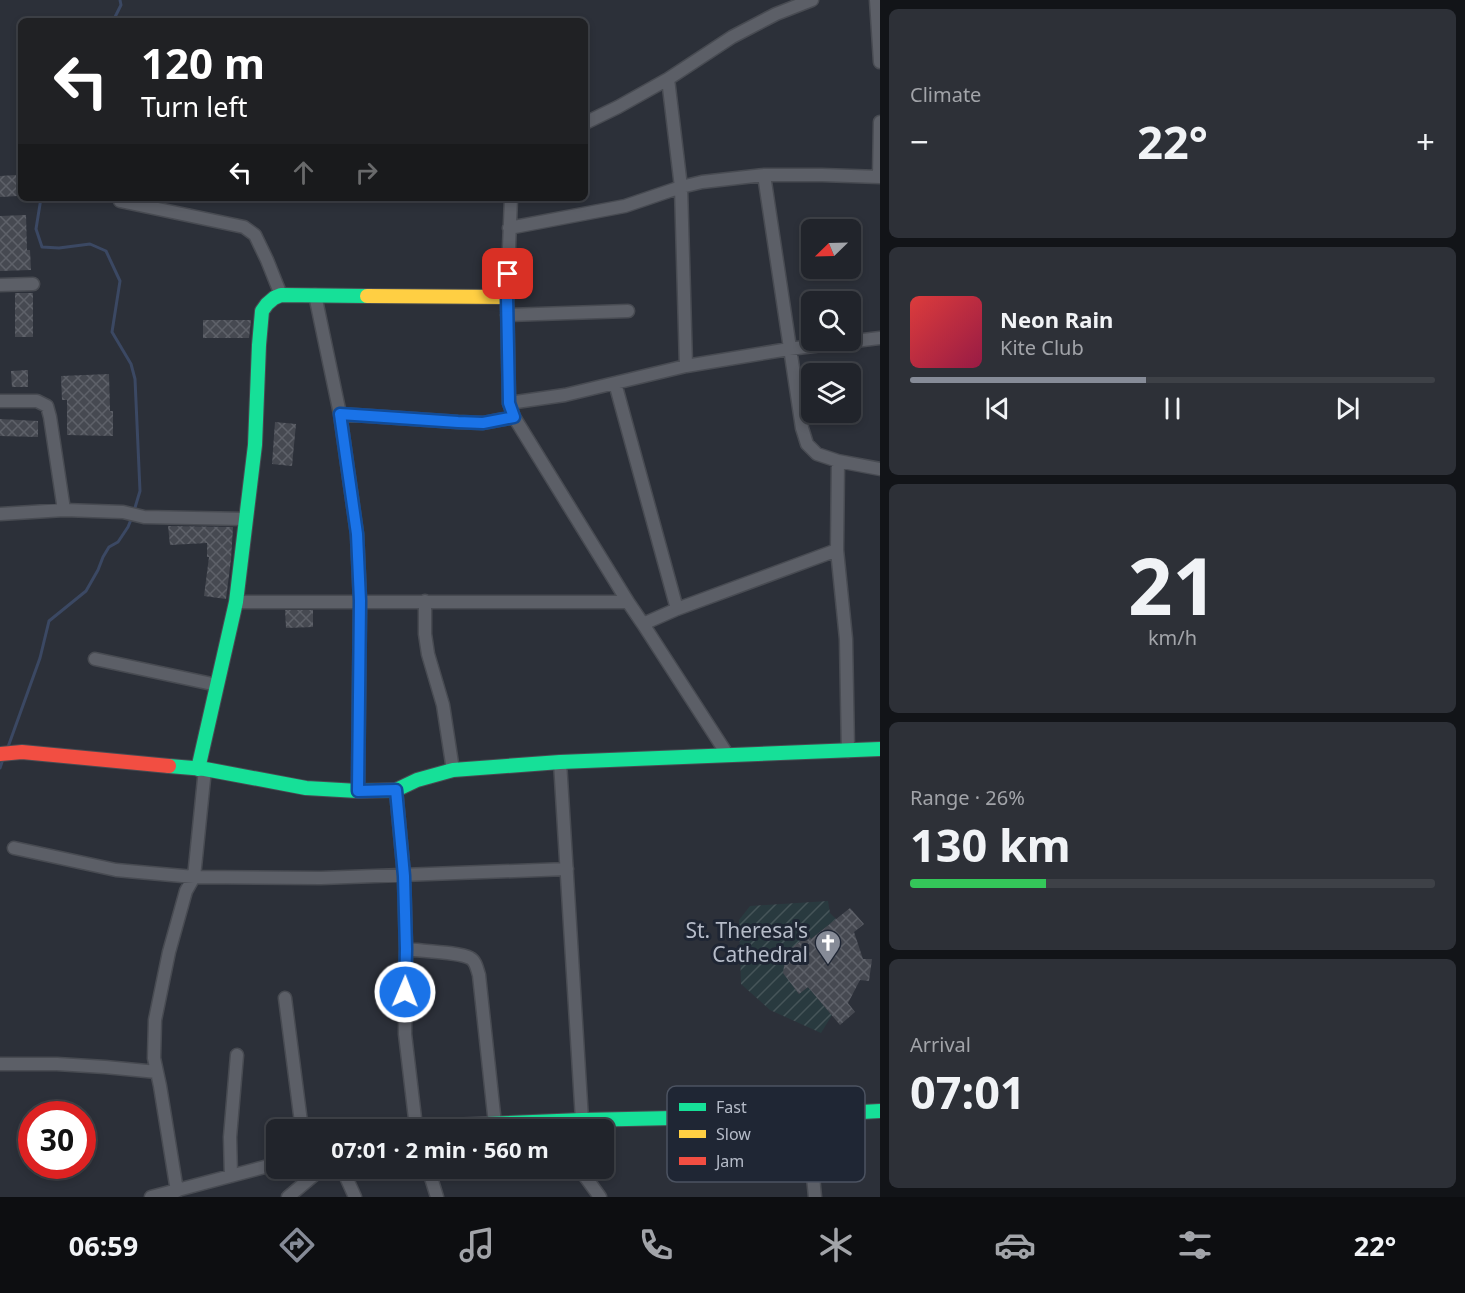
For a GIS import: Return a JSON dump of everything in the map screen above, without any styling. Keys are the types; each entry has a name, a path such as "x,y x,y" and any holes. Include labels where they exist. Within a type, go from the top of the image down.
{"street":[{"path":"588,122 668,79 732,37 812,0"},
{"path":"876,0 880,62"},
{"path":"668,79 681,187 686,366"},
{"path":"509,228 625,206 702,182 764,175 880,177 880,122"},
{"path":"764,175 789,349 802,428 807,444 817,454 838,461 880,469"},
{"path":"120,201 244,227 255,235 282,295"},
{"path":"511,201 507,315 509,403 514,417 628,602 727,754"},
{"path":"0,285 33,284"},
{"path":"177,1191 154,1058 155,1020 169,952 186,891 194,877 201,769 236,602 255,446 262,311 267,303 282,295 507,297"},
{"path":"315,295 340,414 357,534 360,601 358,791"},
{"path":"507,315 628,310"},
{"path":"509,403 565,395 686,366 789,349 880,338"},
{"path":"615,383 677,609"},
{"path":"0,401 37,401 47,406 64,510"},
{"path":"340,414 483,423 514,417"},
{"path":"838,461 837,550 846,639 848,751"},
{"path":"0,514 64,510 123,512 144,517 245,519"},
{"path":"643,624 677,609 837,550"},
{"path":"425,601 425,634 428,654 443,705 453,770"},
{"path":"236,602 628,602"},
{"path":"95,659 217,685"},
{"path":"0,754 22,752 201,769 306,788 358,791 396,790 417,780 453,770 560,762 880,749"},
{"path":"560,762 582,1119"},
{"path":"396,790 404,876 405,1035 412,1119"},
{"path":"14,848 116,870 194,877 321,878 567,869"},
{"path":"406,949 460,955 471,958 476,965 494,1119"},
{"path":"285,998 301,1119"},
{"path":"231,1176 230,1137 237,1054"},
{"path":"0,1064 81,1065 157,1072"},
{"path":"865,1112 880,1111"},
{"path":"614,1119 667,1118"},
{"path":"151,1197 266,1167"},
{"path":"288,1197 309,1179"},
{"path":"347,1179 355,1197"},
{"path":"431,1179 437,1197"},
{"path":"587,1179 600,1197"},
{"path":"814,1182 815,1197"}],"shaded area":[{"path":"828,901 830,913 836,919 811,939 808,935 786,953 784,973 799,994 808,987 832,1015 821,1033 770,1010 741,984 739,920 750,906"}],"building":[{"path":"16,175 18,196 0,197 0,176"},
{"path":"26,215 27,250 30,250 31,270 0,271 0,216"},
{"path":"15,293 33,293 33,337 15,337"},
{"path":"203,320 251,320 249,338 203,338"},
{"path":"28,370 28,387 12,387 11,371"},
{"path":"109,374 113,436 67,435 67,400 62,400 61,376"},
{"path":"0,419 38,421 38,437 0,436"},
{"path":"275,422 296,424 292,466 272,464"},
{"path":"168,526 233,527 226,599 204,596 209,557 207,557 207,543 170,545"},
{"path":"285,610 313,610 313,627 286,628"},
{"name":"St. Theresa's Cathedral","path":"850,908 864,924 854,932 863,959 872,959 869,981 860,980 848,1003 855,1012 840,1025 808,987 799,994 783,973 786,953 808,935 811,939"}],"waterway":[{"path":"114,18 121,5 120,0"},
{"path":"41,201 36,229 42,247 59,248 90,244 106,251 120,281 112,332 131,364 135,379 140,491 134,511"},
{"path":"8,747 40,658 49,621 86,591 109,547 118,542 132,517"},
{"path":"0,768 3,759"}],"traffic: fast":[{"path":"198,769 236,602 255,445 262,311 274,298 281,295 367,296"},
{"path":"169,766 205,769 306,788 358,791 396,790 417,780 453,770 560,762 880,749"},
{"path":"865,1112 880,1111"},
{"path":"614,1119 667,1118"}],"traffic: slow":[{"path":"367,296 507,297"}],"traffic: jam":[{"path":"0,754 22,752 169,766"}],"place":[{"name":"St. Theresa's Cathedral","path":"828,966"}],"route":[{"path":"405,992 404,876 396,790 358,791 360,601 357,534 340,414 483,423 514,417 509,403 508,274"}]}
